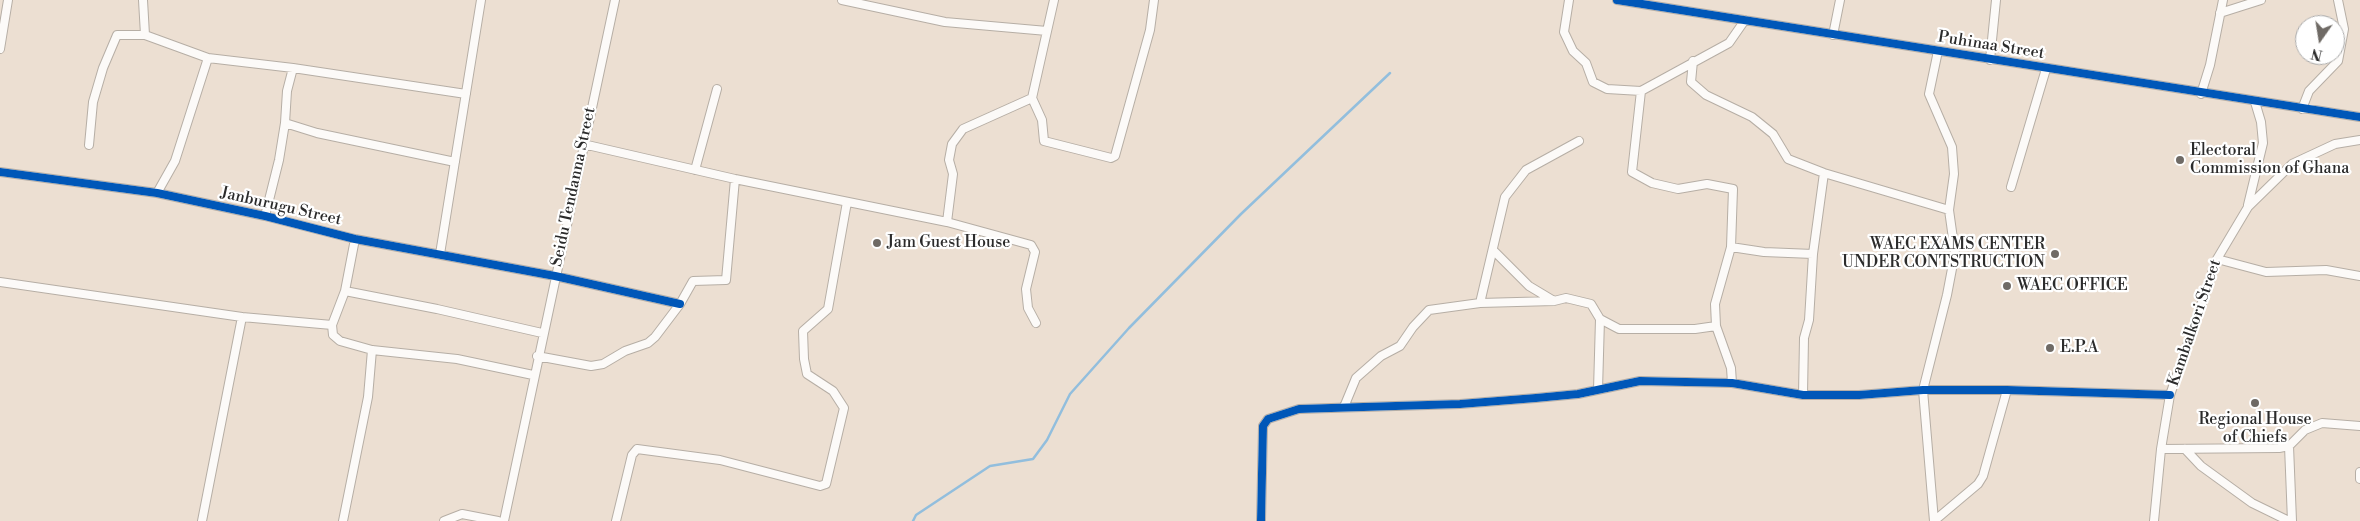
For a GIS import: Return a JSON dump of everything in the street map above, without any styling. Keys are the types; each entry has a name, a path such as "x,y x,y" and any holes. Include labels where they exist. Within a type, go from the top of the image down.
{"street":[{"path":"0,48 8,0"},
{"path":"143,0 145,34"},
{"path":"440,254 481,0"},
{"name":"Seidu Tendanna Street","path":"504,521 537,356 614,0"},
{"path":"842,0 945,22 1047,30"},
{"path":"1054,0 1032,98 1042,120 1044,141 1111,158 1115,156 1150,30 1154,0"},
{"path":"1569,0 1564,32 1573,51 1586,63 1593,82 1607,89 1641,91 1693,61 1729,44 1745,20"},
{"name":"Puhinaa Street","path":"1617,0 2360,118"},
{"path":"1833,35 1840,0"},
{"path":"1990,60 1996,0"},
{"path":"2201,94 2210,65 2223,0"},
{"path":"2220,14 2261,0"},
{"path":"2302,109 2309,91 2338,61 2344,29 2338,0"},
{"path":"89,145 93,102 103,68 117,35 145,34 208,58 293,68 466,94"},
{"path":"1934,521 1923,390 1947,295 1955,253 1949,210 1954,174 1952,147 1929,94 1938,51"},
{"path":"157,193 175,161 208,58"},
{"path":"1693,61 1691,82 1706,95 1752,117 1773,134 1788,159 1824,173 1949,210"},
{"path":"265,216 279,160 285,124 287,90 293,68"},
{"path":"2011,187 2046,69"},
{"path":"696,170 717,89"},
{"path":"1641,91 1632,172 1652,183 1678,189 1707,184 1733,189 1731,247 1715,304 1716,326 1731,368 1732,383"},
{"path":"947,222 953,174 950,152 956,136 963,129 1032,98"},
{"path":"2248,207 2263,143 2262,122 2255,102"},
{"path":"285,124 317,133 455,162"},
{"name":"Kambalkori Street","path":"2154,521 2161,449 2170,395 2217,259 2248,207 2292,164 2334,144 2360,140"},
{"path":"1480,303 1505,197 1519,175 1579,141"},
{"path":"583,144 735,179 947,222 1031,245 1035,252 1026,289 1028,308 1036,323"},
{"name":"Janburugu Street","path":"0,172 157,193 265,216 356,239 555,276 680,304"},
{"path":"1804,394 1802,362 1804,338 1809,320 1813,254 1824,173"},
{"path":"537,356 591,366 603,364 625,352 648,343 680,304 693,281 726,280 735,179"},
{"path":"616,521 632,455 637,449 720,460 820,486 826,484 844,408 833,391 808,374 804,359 803,331 828,309 847,202"},
{"path":"356,239 345,291 332,325 333,335 340,341 372,350 457,359 533,375"},
{"path":"1731,247 1764,252 1813,254"},
{"path":"1493,250 1529,286 1554,301"},
{"path":"2217,259 2266,272 2326,270 2360,276"},
{"path":"0,282 242,317 332,325"},
{"path":"345,291 437,309 542,333"},
{"path":"1344,407 1356,378 1381,356 1400,346 1412,327 1429,310 1480,303 1554,301 1566,298 1591,304 1600,319 1619,329 1637,331 1695,329 1716,326"},
{"path":"202,521 242,317"},
{"path":"1598,390 1600,319"},
{"path":"343,521 368,397 372,350"},
{"path":"1261,521 1263,426 1268,419 1299,409 1460,404 1536,398 1598,390 1640,381 1732,383 1804,394 1859,395 1923,390 2007,390 2170,395"},
{"path":"1934,521 1978,484 1983,476 2007,390"},
{"path":"2161,449 2265,449 2289,446 2305,430 2322,423 2360,426"},
{"path":"2185,449 2201,466 2252,503 2290,521 2289,446"},
{"path":"2360,472 2360,479"},
{"path":"444,521 462,514 498,521"}],"waterway":[{"path":"913,521 916,515 990,466 1033,459 1047,440 1070,394 1129,328 1241,214 1390,73"}],"cycle path":[{"path":"1617,0 2360,117"},
{"path":"0,172 157,193 265,216 355,239 555,276 680,304"},
{"path":"1261,521 1263,426 1268,419 1299,409 1460,404 1536,398 1578,394 1640,381 1732,383 1803,395 1859,395 1923,390 2007,390 2170,395"}],"place":[{"name":"Electoral Commission of Ghana","path":"2180,160"},
{"name":"Jam Guest House","path":"877,243"},
{"name":"WAEC EXAMS CENTER UNDER CONTSTRUCTION","path":"2055,254"},
{"name":"WAEC OFFICE","path":"2007,286"},
{"name":"E.P.A","path":"2050,348"},
{"name":"Regional House of Chiefs","path":"2255,403"}]}
